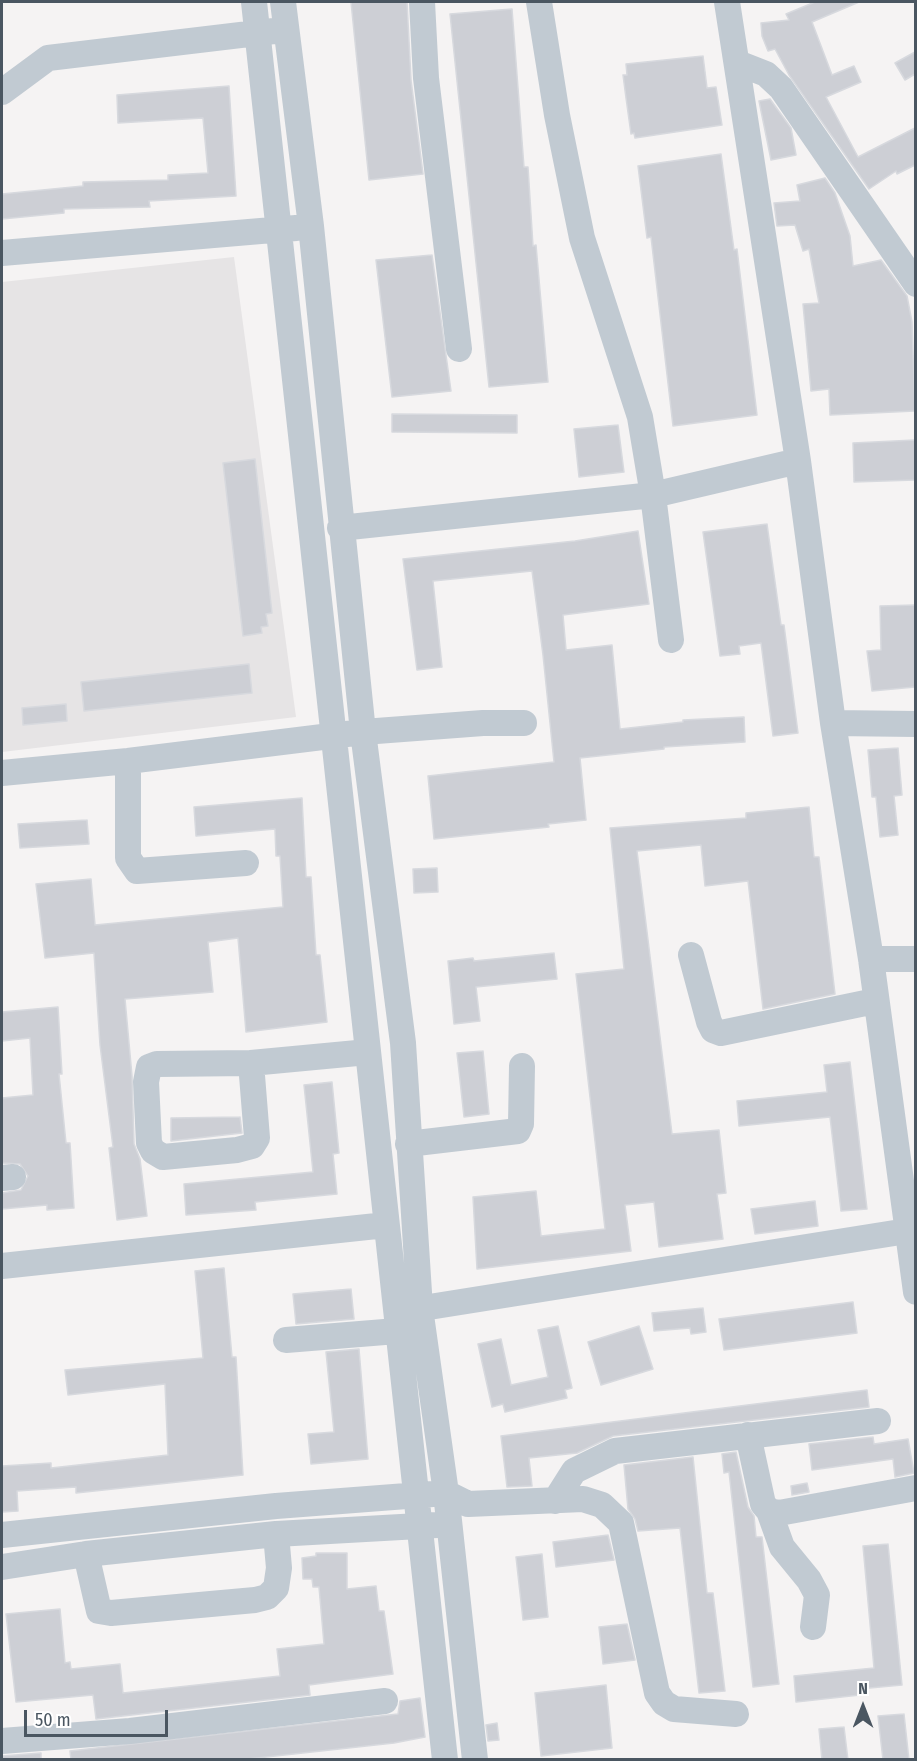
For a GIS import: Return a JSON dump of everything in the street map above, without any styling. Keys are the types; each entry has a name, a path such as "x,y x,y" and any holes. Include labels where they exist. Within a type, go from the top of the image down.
{"street":[{"path":"254,2 396,1322 446,1760"},
{"path":"283,2 311,226 340,528 363,732 403,1043 420,1308 457,1499 449,1524 475,1760"},
{"path":"422,2 426,78 459,349"},
{"path":"539,2 557,115 582,238 640,417 653,495 671,640"},
{"path":"727,2 798,461 833,723 871,959 915,1292"},
{"path":"2,92 48,58 286,30"},
{"path":"738,63 766,74 781,88 915,284"},
{"path":"2,253 278,231 311,226"},
{"path":"340,528 653,495 798,461"},
{"path":"2,773 128,761 363,732 483,723 524,723"},
{"path":"833,723 915,724"},
{"path":"128,761 128,858 137,871 246,863"},
{"path":"691,955 709,1022 713,1030 721,1033 875,1001"},
{"path":"871,959 915,959"},
{"path":"251,1063 257,1138 252,1146 237,1150 163,1157 153,1151 149,1143 146,1082 149,1067 157,1064 251,1063 368,1052"},
{"path":"408,1144 518,1131 522,1124 522,1066"},
{"path":"2,1266 386,1225"},
{"path":"286,1340 396,1322 420,1308 907,1231"},
{"path":"555,1501 574,1471 615,1451 878,1420"},
{"path":"748,1435 763,1504 769,1511 782,1547 809,1580 817,1595 813,1627"},
{"path":"769,1511 779,1513 915,1488"},
{"path":"2,1535 276,1506 417,1497 555,1501 583,1499 602,1505 621,1523 657,1693 663,1703 674,1709 736,1714"},
{"path":"2,1567 86,1554 276,1534 449,1524"},
{"path":"86,1554 99,1611 111,1613 255,1600 267,1598 276,1588 279,1568 276,1534"},
{"path":"2,1741 142,1730 386,1701"}],"shaded area":[{"path":"234,257 296,717 2,752 2,282"}],"building":[{"path":"351,2 407,2 411,80 423,174 369,180"},
{"path":"815,2 859,2 812,22 832,75 854,66 861,82 826,97 858,157 915,128 915,165 897,174 896,171 869,189 789,75 775,49 768,51 762,36 761,23 789,20 786,14"},
{"path":"512,9 524,167 528,167 533,246 536,245 548,382 489,387 450,14"},
{"path":"915,52 915,74 905,80 895,63"},
{"path":"703,56 707,88 716,87 722,125 635,138 634,133 631,134 623,75 627,75 626,64"},
{"path":"229,86 236,196 149,201 150,207 64,209 64,213 2,219 2,194 83,186 83,182 168,180 168,175 208,173 203,118 118,123 117,95"},
{"path":"770,99 791,128 796,155 771,160 759,101"},
{"path":"721,154 734,250 737,249 757,415 673,426 651,237 647,238 638,166"},
{"path":"825,178 835,193 850,236 853,266 881,260 907,296 912,322 915,411 830,415 829,389 811,391 803,304 819,303 809,249 803,251 795,225 777,226 774,203 800,201 797,185"},
{"path":"432,255 451,391 392,397 376,260"},
{"path":"392,414 517,415 517,433 392,432"},
{"path":"618,425 624,472 579,477 574,429"},
{"path":"915,440 915,480 854,482 853,443"},
{"path":"255,459 272,613 266,614 268,626 261,627 262,633 243,636 223,463"},
{"path":"767,524 781,625 784,625 798,733 773,736 761,643 739,646 740,654 720,656 703,532"},
{"path":"638,531 649,604 563,615 566,650 612,645 620,729 683,722 683,720 744,717 745,742 664,747 664,749 580,758 586,820 548,824 549,827 434,839 428,776 554,762 543,655 532,571 433,581 442,667 417,670 403,559 575,541"},
{"path":"915,605 915,687 872,691 867,651 881,650 880,606"},
{"path":"249,664 252,693 84,711 81,682"},
{"path":"66,704 67,721 23,725 22,708"},
{"path":"898,748 902,795 894,796 898,835 880,837 876,797 872,797 868,750"},
{"path":"302,798 306,877 311,877 316,955 320,955 327,1022 246,1032 238,938 208,942 213,992 125,999 132,1076 134,1144 140,1159 147,1216 117,1220 109,1148 113,1147 100,1045 94,953 45,958 36,884 91,879 95,925 283,907 280,856 276,856 275,829 196,836 194,807"},
{"path":"809,807 814,857 819,857 835,994 763,1009 748,881 705,886 701,845 637,851 672,1134 719,1130 726,1193 717,1194 723,1239 659,1247 654,1202 625,1205 631,1251 477,1269 473,1197 536,1191 541,1236 605,1229 576,974 624,969 610,828 746,818 746,813"},
{"path":"87,820 89,844 20,848 18,824"},
{"path":"437,868 438,892 414,893 413,869"},
{"path":"554,953 557,979 476,987 480,1021 454,1024 448,961 473,958 474,961"},
{"path":"58,1007 62,1074 59,1074 66,1143 70,1143 74,1208 47,1210 47,1205 2,1209 2,1193 21,1190 28,1176 20,1164 2,1163 2,1098 33,1095 30,1038 2,1041 2,1012"},
{"path":"483,1051 489,1114 464,1117 457,1053"},
{"path":"850,1062 867,1209 841,1211 830,1117 739,1126 737,1101 827,1092 824,1065"},
{"path":"332,1082 339,1153 333,1154 337,1194 255,1202 256,1210 186,1215 184,1184 313,1172 304,1085"},
{"path":"240,1117 242,1133 171,1141 171,1118"},
{"path":"815,1201 818,1226 755,1234 751,1209"},
{"path":"224,1268 232,1357 236,1357 243,1475 76,1493 76,1487 17,1491 18,1511 2,1512 2,1466 51,1463 51,1468 168,1455 165,1384 68,1395 65,1370 203,1358 195,1271"},
{"path":"351,1289 354,1319 296,1324 293,1294"},
{"path":"853,1302 857,1333 724,1350 719,1319"},
{"path":"703,1308 706,1332 691,1334 690,1328 654,1331 652,1313"},
{"path":"558,1326 572,1388 565,1390 567,1398 505,1412 503,1404 492,1407 478,1344 501,1339 511,1385 548,1377 538,1330"},
{"path":"639,1326 653,1369 601,1385 588,1342"},
{"path":"359,1349 368,1459 311,1464 308,1434 334,1432 326,1352"},
{"path":"867,1390 869,1407 613,1436 577,1453 529,1458 532,1486 507,1487 501,1436"},
{"path":"873,1437 874,1444 908,1439 914,1473 895,1477 893,1459 812,1470 809,1444"},
{"path":"736,1452 748,1507 754,1516 756,1537 762,1537 779,1684 753,1687 729,1472 724,1473 722,1454"},
{"path":"693,1457 707,1593 713,1593 725,1691 699,1693 680,1528 638,1531 635,1519 628,1509 624,1465"},
{"path":"807,1483 809,1492 792,1495 791,1486"},
{"path":"608,1535 614,1560 556,1567 553,1542"},
{"path":"888,1544 902,1685 859,1689 860,1695 796,1702 794,1676 874,1668 863,1546"},
{"path":"316,1553 347,1553 347,1589 376,1586 379,1611 384,1611 393,1674 309,1685 310,1695 96,1719 93,1695 16,1702 6,1614 60,1609 65,1663 70,1662 71,1669 120,1664 123,1693 280,1676 277,1649 324,1644 319,1587 313,1587 312,1579 303,1579 302,1558 316,1556"},
{"path":"542,1554 548,1617 523,1620 516,1557"},
{"path":"627,1624 635,1660 603,1664 599,1627"},
{"path":"606,1685 612,1748 541,1756 535,1693"},
{"path":"420,1698 425,1737 394,1743 239,1760 71,1760 70,1751 398,1714 400,1701"},
{"path":"904,1714 909,1760 883,1760 878,1716"},
{"path":"497,1723 499,1740 488,1741 486,1725"},
{"path":"844,1727 848,1760 822,1760 819,1729"},
{"path":"41,1753 41,1760 2,1760 2,1756"}]}
